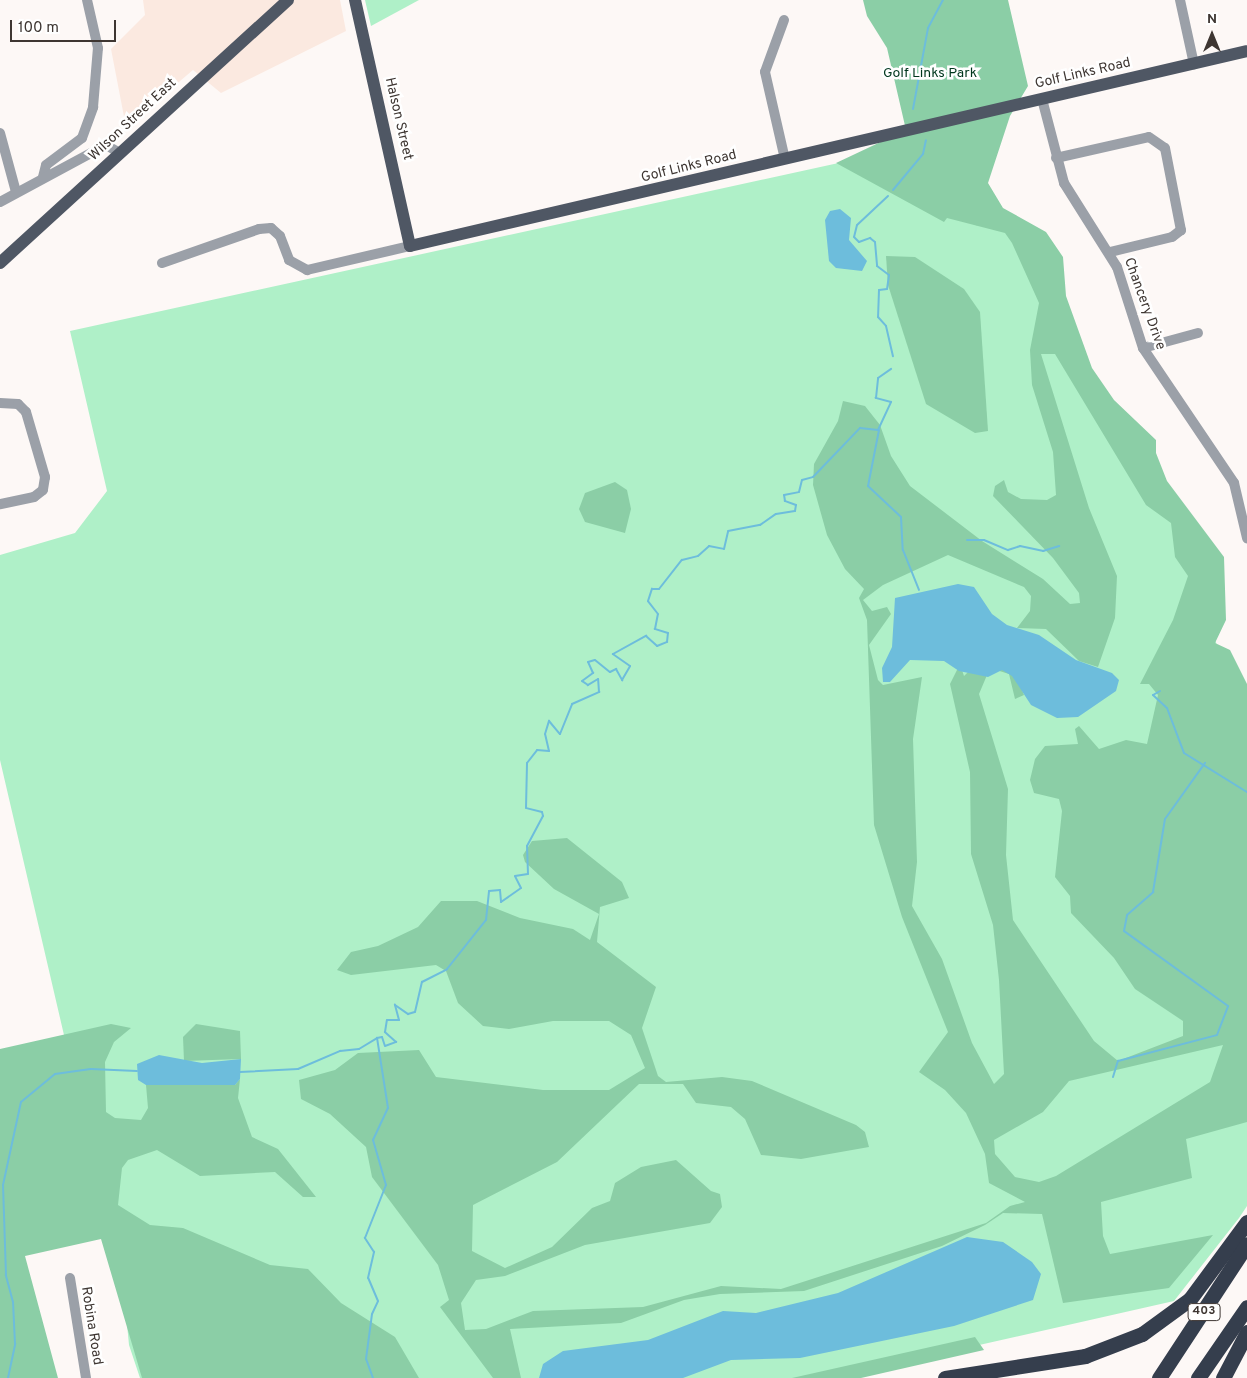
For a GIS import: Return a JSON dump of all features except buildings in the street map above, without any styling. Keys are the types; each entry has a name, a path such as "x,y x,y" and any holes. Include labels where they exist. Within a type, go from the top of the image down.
{"highway":[{"path":"945,1378 1085,1356 1142,1334 1190,1298 1247,1222"},
{"name":"403","path":"1159,1378 1247,1244"},
{"name":"403","path":"1198,1378 1247,1307"},
{"path":"1223,1378 1247,1332"}],"main road":[{"name":"Wilson Street East","path":"0,263 288,0"},
{"name":"Halson Street","path":"355,0 410,246"},
{"name":"Golf Links Road","path":"410,246 1247,52"}],"street":[{"path":"43,178 46,165 82,138 93,107 98,48 86,0"},
{"path":"1180,0 1194,64"},
{"path":"784,20 765,72 785,159"},
{"name":"Chancery Drive","path":"1042,99 1056,158 1070,196 1110,252 1143,348 1234,483 1247,538"},
{"path":"0,133 16,192"},
{"path":"1056,158 1149,138 1165,148 1181,230 1172,237 1110,252"},
{"path":"0,202 106,144 120,153"},
{"name":"Golf Links Road","path":"162,263 259,229 270,228 280,236 290,260 307,270 410,246"},
{"path":"1143,348 1198,333"},
{"path":"0,403 18,404 26,412 45,477 43,490 34,497 0,504"},
{"name":"Robina Road","path":"70,1278 86,1378"}],"shaded area":[{"path":"143,0 340,0 346,31 221,93 193,70 126,127 111,49 145,15"}],"green space":[{"path":"365,0 419,0 371,26"},
{"name":"Golf Links Park","path":"863,0 1008,0 1028,86 1010,116 988,183 1003,208 1046,232 1063,257 1066,296 1092,368 1114,400 1156,440 1156,453 1167,481 1224,557 1226,620 1215,643 1230,650 1247,684 1247,1122 1186,1139 1192,1178 1101,1202 1103,1236 1110,1254 1213,1235 1169,1288 1063,1303 1042,1214 1003,1213 985,1225 942,1246 804,1291 720,1294 684,1300 621,1323 510,1329 521,1378 493,1378 440,1307 449,1300 438,1265 372,1177 366,1147 330,1114 301,1099 299,1080 335,1070 358,1053 419,1050 436,1077 543,1090 609,1090 645,1068 631,1035 609,1021 553,1021 509,1029 483,1026 458,1003 446,971 436,965 351,975 337,970 351,952 378,946 418,927 441,901 477,901 520,918 573,929 590,940 599,914 554,889 525,862 523,855 532,841 567,838 622,882 629,898 600,907 597,942 656,987 642,1028 658,1076 666,1082 722,1077 752,1081 856,1125 865,1132 869,1147 801,1159 761,1155 745,1119 731,1107 696,1103 683,1084 639,1084 557,1162 473,1205 472,1251 505,1268 552,1247 592,1208 610,1201 615,1183 641,1167 676,1160 711,1191 720,1194 722,1207 710,1223 585,1245 505,1276 476,1280 461,1303 465,1330 486,1329 533,1311 643,1307 721,1286 781,1289 986,1223 1010,1206 1025,1202 989,1183 985,1154 966,1113 945,1090 919,1072 948,1032 902,917 874,825 867,620 859,598 864,589 845,569 827,535 813,485 814,464 838,421 843,401 865,406 880,425 891,456 910,486 982,541 1043,579 1070,604 1080,603 1079,593 1053,558 993,496 995,486 1004,480 1008,492 1021,499 1047,500 1056,495 1053,452 1032,385 1030,350 1039,303 1012,243 1005,233 947,218 944,222 836,163 906,130 887,48 867,16","holes":["1041,354 1055,354 1146,505 1171,523 1175,557 1188,576 1173,620 1140,684 1149,684 1158,695 1147,744 1126,740 1099,749 1079,726 1075,729 1078,744 1045,746 1035,759 1030,780 1034,793 1059,799 1062,811 1055,877 1070,896 1071,913 1114,958 1135,989 1183,1021 1183,1036 1118,1061 1094,1041 1013,920 1006,855 1008,789 979,694 990,668 973,667 964,676 960,664 950,684 970,772 971,854 993,925 999,980 1004,1074 994,1084 972,1043 942,959 912,906 917,862 913,739 922,677 883,685 878,680 869,645 891,614 887,607 872,611 863,600 883,585 948,555 1024,587 1031,596 1030,611 1017,628 1046,629 1079,661 1098,667 1115,618 1117,576 1089,508","1223,1045 1210,1082 1056,1176 1039,1182 1015,1177 995,1154 994,1140 1043,1112 1069,1081"]},
{"path":"962,136 983,213 1035,239 1099,399 1194,535 1208,617 1247,741 1247,1206 1174,1301 833,1378 140,1378 129,1345 124,1293 0,760 0,555 75,533 107,491 70,331"},
{"path":"886,256 915,257 964,289 980,312 988,431 975,433 926,404 888,285"},
{"path":"615,482 627,490 631,509 625,533 585,522 579,509 585,493"},
{"path":"991,668 1014,670 1024,695 1015,699 1009,674"},
{"path":"111,1024 131,1028 114,1042 105,1062 106,1112 115,1118 141,1120 148,1108 146,1085 235,1085 240,1079 238,1098 252,1137 278,1149 316,1197 303,1197 275,1172 200,1176 157,1150 128,1160 122,1168 118,1205 150,1225 183,1228 270,1265 308,1269 341,1303 395,1337 419,1378 142,1378 101,1239 25,1256 58,1378 0,1378 0,1049"},
{"path":"196,1024 240,1031 241,1059 184,1061 183,1037"},
{"path":"975,1337 984,1350 861,1378 792,1378"}],"water":[{"path":"840,209 851,218 849,240 867,261 862,271 836,268 829,261 825,220 830,211"},
{"path":"958,584 974,587 992,614 1007,625 1039,635 1076,660 1112,673 1119,680 1116,691 1078,717 1057,718 1031,705 1012,676 1002,670 988,677 959,671 944,661 910,660 890,682 883,682 882,668 892,647 895,598"},
{"path":"159,1055 202,1063 241,1059 240,1079 235,1085 146,1085 138,1080 137,1064"},
{"path":"967,1237 1003,1242 1032,1262 1041,1274 1033,1300 954,1326 800,1358 731,1360 683,1378 539,1378 543,1364 563,1351 648,1340 723,1311 756,1313 838,1293"}],"waterway":[{"path":"913,109 928,28 943,0"},
{"path":"893,190 923,154 926,140"},
{"path":"888,196 857,225 854,237 859,242 870,238 875,242 877,266 889,275 887,289 879,290 878,317 886,326 893,356"},
{"path":"377,1038 382,1037 385,1046 396,1042 385,1032 387,1020 399,1020 395,1005 408,1014 415,1012 422,982 447,969 486,920 489,891 500,890 501,902 521,888 515,876 528,874 527,846 543,816 542,812 526,808 527,763 537,750 549,751 545,734 549,721 560,734 572,704 599,692 598,679 588,685 582,681 593,673 588,662 595,660 610,672 616,669 622,680 630,666 613,654 646,636 657,646 667,642 668,633 655,629 658,614 648,601 652,589 659,589 682,560 698,556 709,546 724,549 728,531 760,525 776,514 795,511 796,505 785,501 784,495 799,492 802,480 813,477 860,428 878,430 891,402 876,398 878,378 891,369"},
{"path":"879,430 868,486 901,517 903,550 919,590"},
{"path":"967,540 984,540 1008,550 1020,546 1043,551 1059,546"},
{"path":"1160,691 1153,695 1167,708 1184,753 1247,792"},
{"path":"1113,1077 1118,1061 1217,1035 1228,1006 1124,931 1127,915 1153,892 1165,819 1205,763"},
{"path":"240,1072 298,1069 340,1051 359,1049 377,1038"},
{"path":"373,1378 366,1359 372,1314 378,1301 368,1278 374,1252 365,1238 386,1185 373,1140 388,1108 377,1038"},
{"path":"8,1378 15,1344 13,1302 6,1275 3,1185 21,1102 55,1074 91,1069 137,1071"}]}
